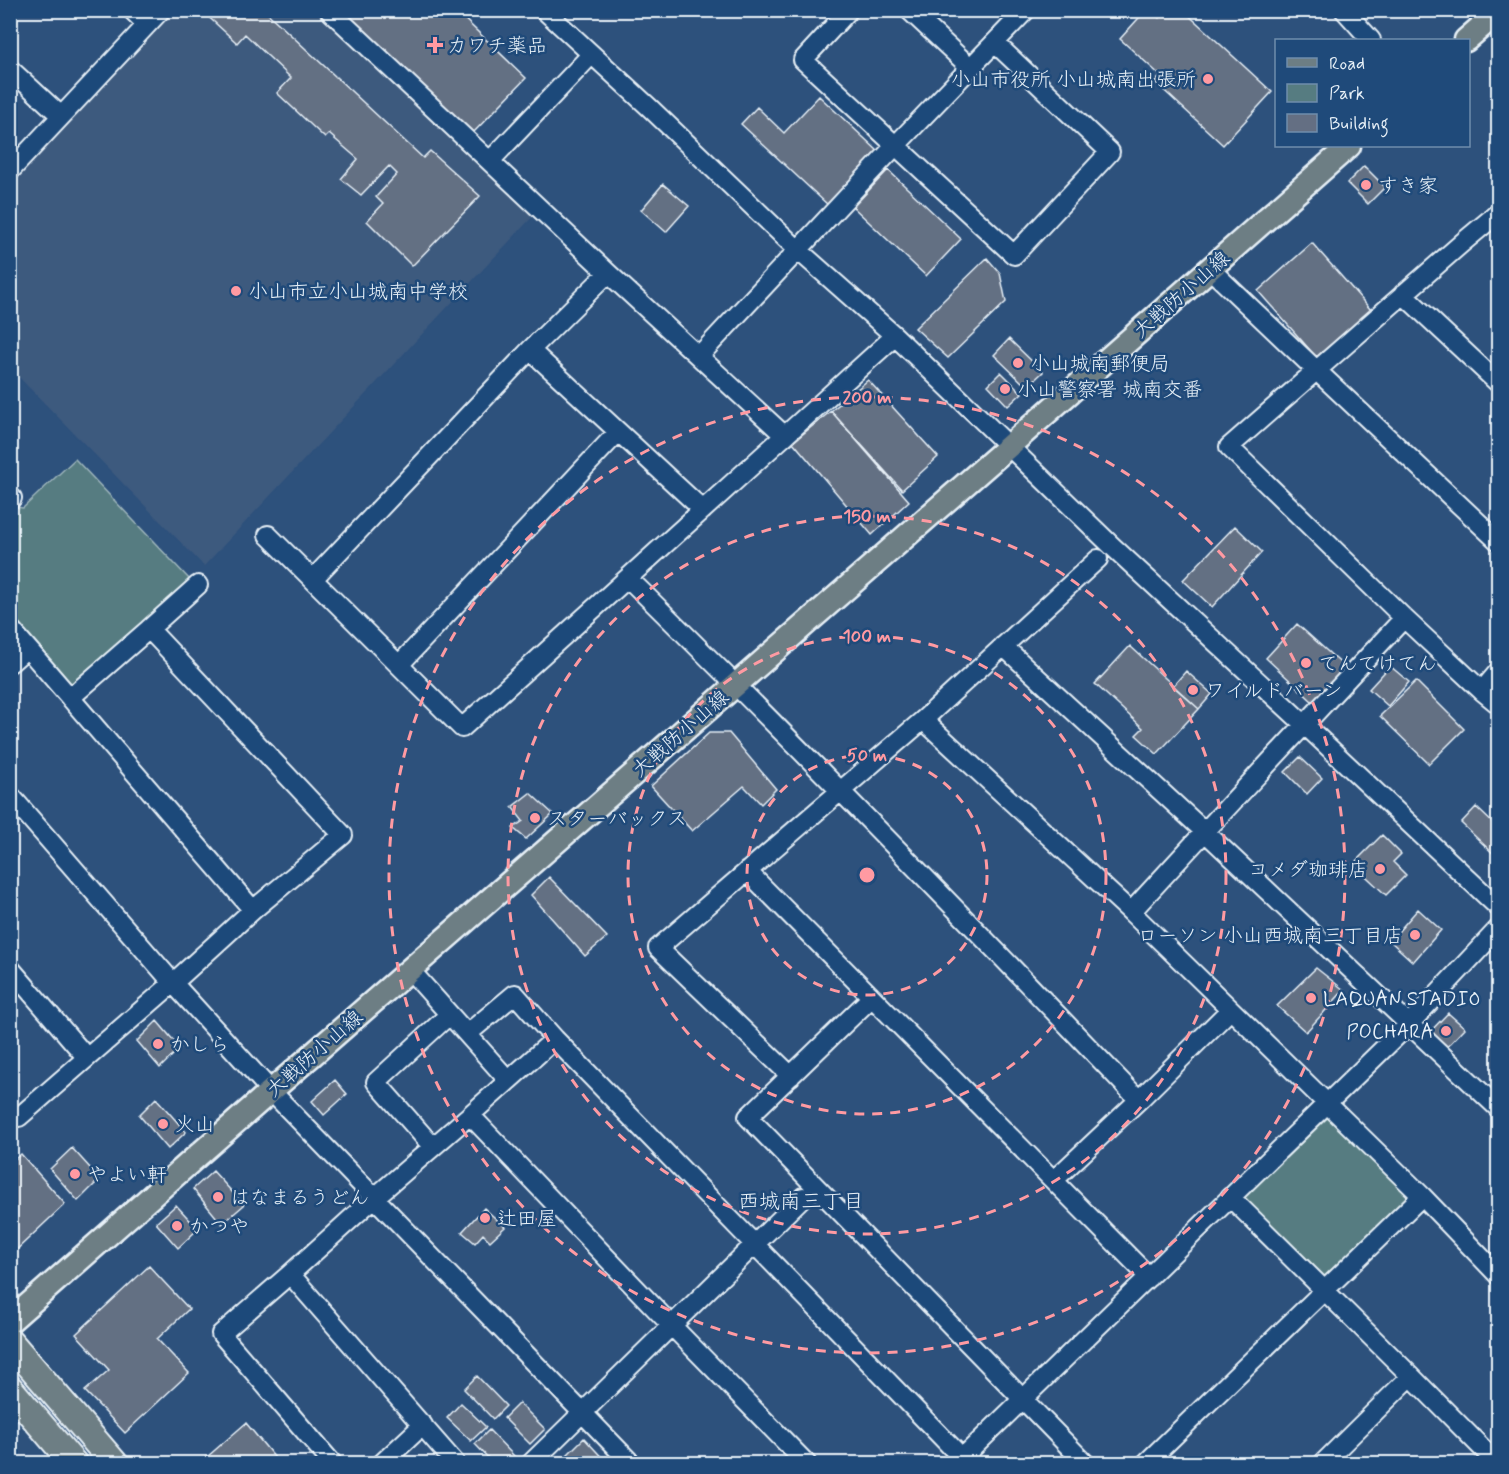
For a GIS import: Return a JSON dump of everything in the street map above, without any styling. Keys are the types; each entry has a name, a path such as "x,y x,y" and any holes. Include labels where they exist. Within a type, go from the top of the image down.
{"highway":[{"path":"10,1342 115,1464"},
{"path":"10,1389 71,1462"}],"main road":[{"path":"1467,39 1498,12"},
{"name":"大戦防小山線","path":"10,1321 1348,147"}],"street":[{"path":"132,10 147,25"},
{"path":"10,171 162,10"},
{"path":"330,10 608,273 785,436"},
{"path":"544,10 798,250 895,336 1112,546 1498,907"},
{"path":"849,10 803,60 1014,255 1110,152 995,43"},
{"path":"909,10 971,68"},
{"path":"699,356 1026,10"},
{"path":"1344,10 1370,39"},
{"path":"490,161 591,55"},
{"path":"10,69 61,116"},
{"path":"1498,213 1229,447 1404,618 1498,704"},
{"path":"1210,269 1498,541"},
{"path":"313,579 530,350 608,273"},
{"path":"1403,294 1498,383"},
{"path":"268,535 462,728 895,336"},
{"path":"530,350 703,510"},
{"path":"399,666 618,432"},
{"path":"791,1076 658,948 923,720 1098,559"},
{"path":"628,578 736,684 943,895 1139,1100"},
{"path":"70,698 198,585"},
{"path":"1131,912 1404,618"},
{"path":"10,628 253,910"},
{"path":"19,1117 253,910 343,835 149,629"},
{"path":"1003,646 1410,1023 1498,1108"},
{"path":"10,663 27,648"},
{"path":"1482,691 1498,672"},
{"path":"923,720 1131,912 1422,1196 1498,1275"},
{"path":"10,795 173,983 271,1091 632,1464"},
{"path":"747,871 1149,1276"},
{"path":"467,1034 515,994 555,1039 962,1462 1022,1398 1410,1023 1498,929"},
{"path":"10,968 87,1058"},
{"path":"410,970 508,1080"},
{"path":"871,998 748,1117 1086,1464"},
{"path":"1054,1180 1230,1010"},
{"path":"433,1147 376,1082 449,1015"},
{"path":"333,1464 221,1334 555,1039"},
{"path":"470,1116 807,1464"},
{"path":"1154,1461 1422,1196"},
{"path":"530,1464 803,1197"},
{"path":"1230,1197 1498,1464"},
{"path":"290,1274 456,1464"},
{"path":"1322,1464 1411,1376"},
{"path":"381,1464 423,1425"}],"shaded area":[{"name":"小山市立小山城南中学校","path":"173,11 318,11 535,214 204,566 11,369 10,182"}],"green space":[{"path":"75,459 191,581 73,688 11,616 10,510 15,507 23,508"},
{"path":"1327,1112 1410,1196 1324,1280 1242,1195"}],"building":[{"path":"201,10 264,10 423,158 430,151 480,196 412,266 367,221 383,204 376,197 397,174 389,166 361,195 341,179 358,159 329,134 325,138 277,93 291,78 245,34 237,43"},
{"name":"カワチ薬品","path":"346,10 455,10 526,78 473,133 345,12"},
{"name":"小山市役所 小山城南出張所","path":"1146,10 1151,10 1159,18 1166,10 1183,10 1272,92 1223,145 1155,82 1161,76 1120,39"},
{"path":"819,96 878,151 828,205 741,124 757,107 784,133"},
{"name":"すき家","path":"1364,166 1385,187 1368,204 1347,183"},
{"path":"888,170 961,239 926,276 853,207"},
{"path":"663,184 689,206 666,232 641,210"},
{"path":"1312,243 1371,310 1317,358 1258,291"},
{"path":"987,258 1000,273 1006,302 948,358 915,328"},
{"name":"小山城南郵便局","path":"1009,339 1043,372 1027,387 994,355"},
{"name":"小山警察署 城南交番","path":"1001,372 1022,393 1008,406 988,385"},
{"path":"868,380 938,457 902,490 831,411"},
{"path":"831,411 909,501 872,535 793,442"},
{"path":"1235,526 1262,552 1212,607 1183,580"},
{"name":"てんてけてん","path":"1297,624 1346,668 1313,702 1266,658"},
{"path":"1130,646 1199,709 1157,754 1136,735 1143,728 1095,684"},
{"path":"1390,666 1409,682 1388,706 1369,689"},
{"name":"ワイルドバーン","path":"1186,671 1212,694 1199,709 1173,686"},
{"path":"1416,681 1464,729 1429,764 1380,716"},
{"path":"709,733 729,733 776,789 761,804 744,786 692,831 651,786"},
{"path":"1300,757 1322,778 1307,794 1285,772"},
{"name":"スターバックス","path":"530,793 553,814 526,839 513,828 523,821 512,807"},
{"path":"1476,807 1498,828 1498,858 1461,823"},
{"name":"コメダ珈琲店","path":"1382,835 1401,854 1393,862 1406,875 1386,895 1353,864"},
{"path":"549,877 607,937 585,956 531,895"},
{"name":"ローソン 小山西城南三丁目店","path":"1418,909 1441,930 1413,962 1390,941"},
{"name":"LAQUAN STADIO","path":"1316,968 1344,990 1306,1032 1277,1006"},
{"name":"POCHARA","path":"1448,1013 1465,1028 1445,1049 1428,1034"},
{"name":"かしら","path":"157,1021 180,1048 160,1068 137,1041"},
{"path":"335,1080 347,1094 324,1115 312,1101"},
{"name":"火山","path":"156,1098 186,1132 168,1149 139,1115"},
{"name":"やよい軒","path":"72,1148 100,1179 78,1201 50,1169"},
{"path":"21,1154 65,1204 11,1255 10,1163"},
{"name":"はなまるうどん","path":"213,1171 244,1205 222,1224 193,1189"},
{"name":"かつや","path":"176,1205 198,1229 178,1248 156,1223"},
{"name":"辻田屋","path":"484,1208 505,1227 490,1241 483,1234 475,1243 462,1232"},
{"path":"149,1266 189,1309 157,1339 189,1373 125,1433 85,1391 109,1370 76,1334"},
{"path":"477,1376 506,1406 493,1419 464,1389"},
{"path":"461,1403 486,1427 471,1441 447,1418"},
{"path":"519,1403 545,1429 530,1444 504,1418"},
{"path":"246,1423 275,1458 268,1464 199,1464"},
{"path":"489,1430 515,1457 508,1464 494,1464 475,1444"},
{"path":"584,1438 608,1464 558,1464"}],"place":[{"name":"カワチ薬品","path":"435,45"},
{"name":"小山市役所 小山城南出張所","path":"1208,79"},
{"name":"すき家","path":"1366,185"},
{"name":"小山市立小山城南中学校","path":"236,291"},
{"name":"小山城南郵便局","path":"1018,363"},
{"name":"小山警察署 城南交番","path":"1005,389"},
{"name":"てんてけてん","path":"1306,663"},
{"name":"ワイルドバーン","path":"1193,690"},
{"name":"スターバックス","path":"535,818"},
{"name":"コメダ珈琲店","path":"1380,869"},
{"name":"ローソン 小山西城南三丁目店","path":"1415,935"},
{"name":"LAQUAN STADIO","path":"1311,998"},
{"name":"POCHARA","path":"1446,1031"},
{"name":"かしら","path":"158,1044"},
{"name":"火山","path":"163,1124"},
{"name":"やよい軒","path":"75,1174"},
{"name":"はなまるうどん","path":"218,1197"},
{"name":"辻田屋","path":"485,1218"},
{"name":"かつや","path":"177,1226"}],"district":[{"name":"西城南三丁目","path":"801,1201"}]}
